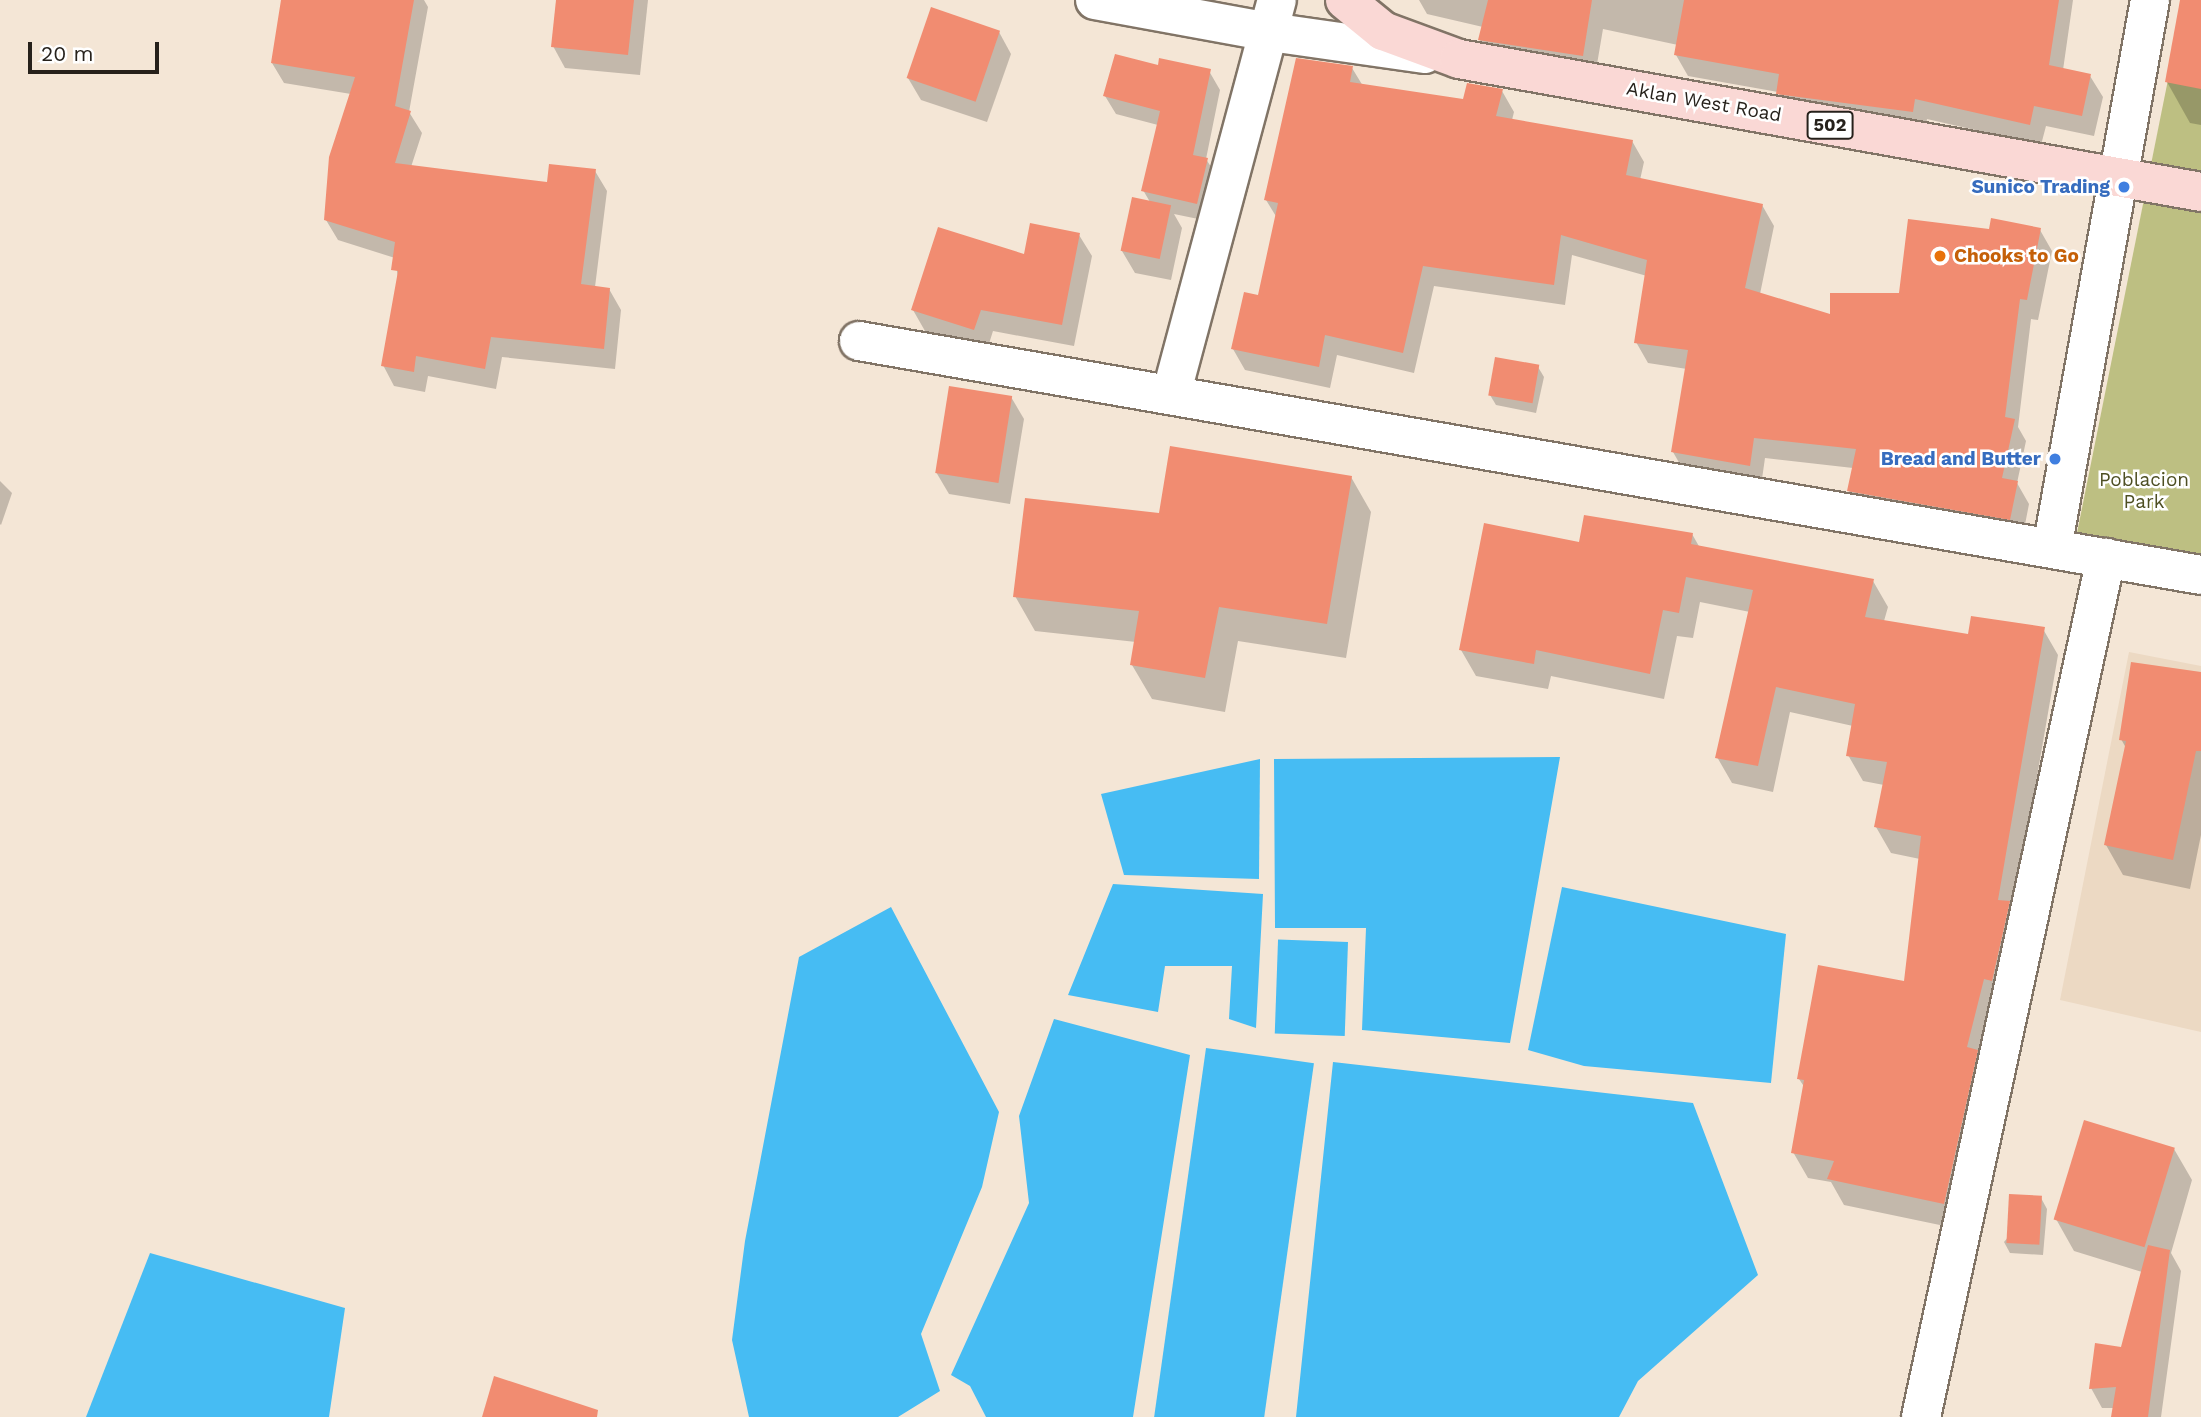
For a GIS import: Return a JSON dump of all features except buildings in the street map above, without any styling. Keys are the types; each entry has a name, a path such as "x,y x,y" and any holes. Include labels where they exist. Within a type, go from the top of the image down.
{"main road":[{"name":"Aklan West Road","path":"1345,0 1383,32 1459,59 2201,192"}],"street":[{"path":"1095,0 1273,16 1459,59"},
{"path":"2052,549 2150,0"},
{"path":"1171,395 1273,16"},
{"path":"859,341 2201,575"},
{"path":"1921,1417 2106,558"}],"shaded area":[{"path":"2129,652 2201,666 2201,1032 2060,1000"}],"green space":[{"name":"Poblacion Park","path":"2184,0 2201,0 2201,562 2076,538"}],"water":[{"path":"1560,757 1510,1043 1362,1030 1366,928 1275,928 1274,759"},
{"path":"1260,759 1259,879 1124,875 1101,794"},
{"path":"1113,884 1263,894 1256,1028 1229,1019 1232,966 1165,966 1158,1012 1068,995"},
{"path":"1562,887 1786,934 1771,1083 1584,1066 1528,1050"},
{"path":"891,907 999,1112 982,1187 921,1334 940,1391 898,1417 749,1417 732,1340 745,1241 799,957"},
{"path":"1278,940 1348,942 1345,1036 1275,1033"},
{"path":"1054,1019 1190,1055 1133,1417 986,1417 970,1386 951,1375 1029,1203 1019,1116"},
{"path":"1206,1048 1314,1063 1264,1417 1154,1417"},
{"path":"1333,1062 1693,1103 1758,1275 1638,1381 1619,1417 1296,1417"},
{"path":"150,1253 345,1308 329,1417 86,1417"}],"place":[{"name":"Sunico Trading","path":"2124,187"},
{"name":"Chooks to Go","path":"1940,256"},
{"name":"Bread and Butter","path":"2055,459"}]}
